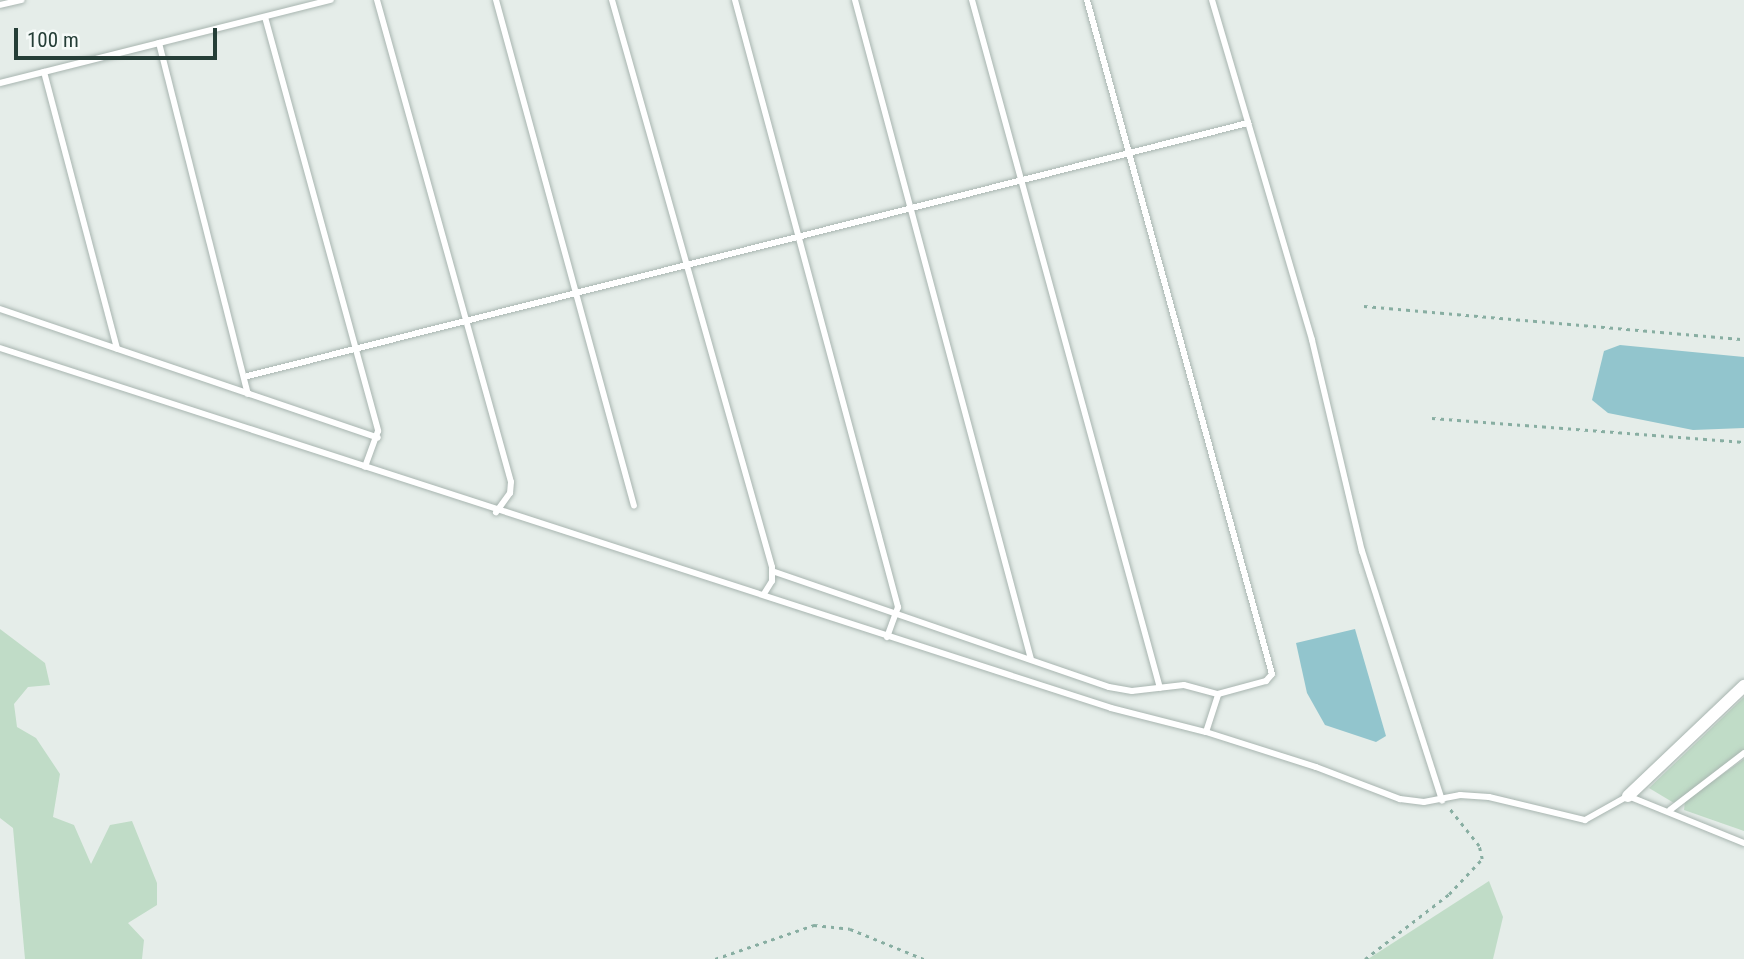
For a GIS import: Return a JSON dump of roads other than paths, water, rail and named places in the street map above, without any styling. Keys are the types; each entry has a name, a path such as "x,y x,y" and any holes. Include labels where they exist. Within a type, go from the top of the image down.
{"street":[{"path":"1628,796 1744,686"}],"lane":[{"path":"0,5 21,0"},
{"path":"0,83 331,0"},
{"path":"377,0 511,482 510,493 496,512"},
{"path":"496,0 634,506"},
{"path":"612,0 772,572 764,594"},
{"path":"734,0 898,607 887,636"},
{"path":"855,0 1031,659"},
{"path":"972,0 1160,688"},
{"path":"772,572 1109,687 1160,688 1184,685 1218,694 1266,681 1274,666 1087,0"},
{"path":"1212,0 1312,340 1362,551 1442,800"},
{"path":"265,17 356,348 377,438 365,467"},
{"path":"159,43 248,394"},
{"path":"44,72 117,349"},
{"path":"244,377 1248,123"},
{"path":"0,309 377,438"},
{"path":"0,348 496,512 764,594 1111,708 1206,732 1400,799 1442,800 1460,795 1489,797 1585,820 1628,796 1670,810 1744,843"},
{"path":"1206,732 1218,694"},
{"path":"1670,810 1744,753"}],"water":[{"path":"1620,345 1744,357 1744,428 1693,430 1608,413 1592,400 1604,351"},
{"path":"1355,629 1386,736 1376,742 1325,725 1307,693 1296,643"}]}
